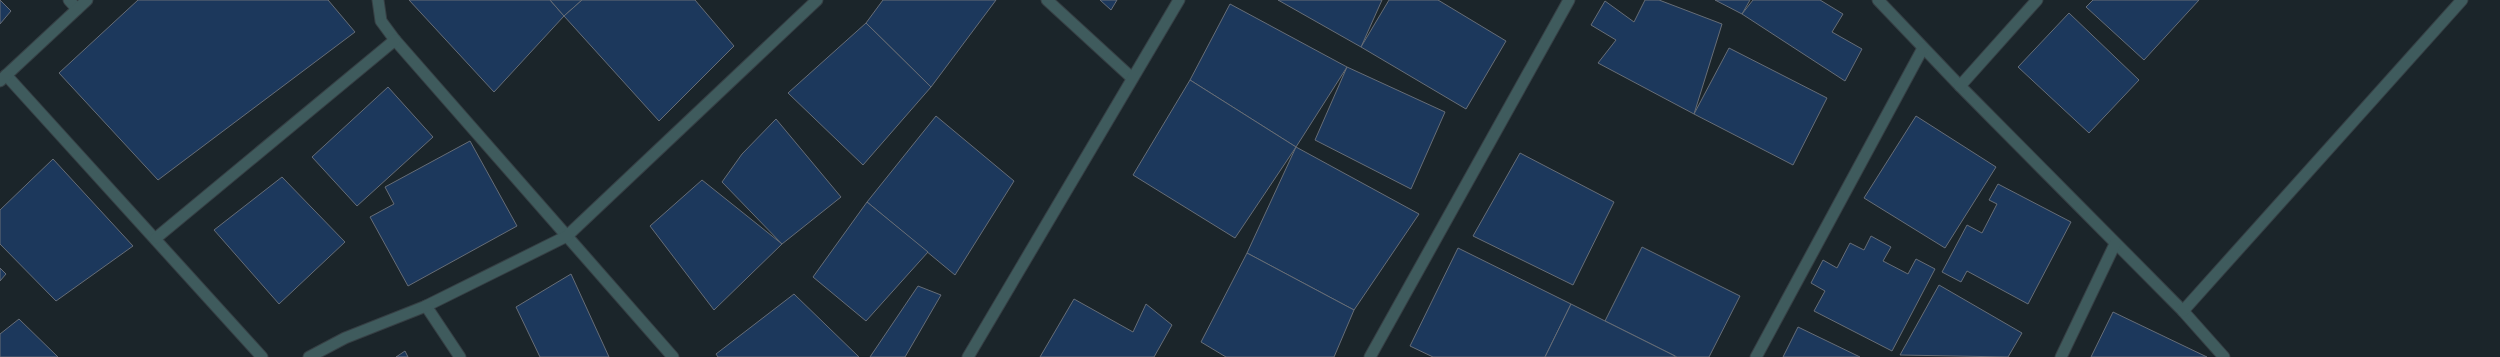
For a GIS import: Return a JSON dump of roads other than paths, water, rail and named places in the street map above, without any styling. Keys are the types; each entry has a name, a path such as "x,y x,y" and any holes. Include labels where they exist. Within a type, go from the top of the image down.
{"street":[{"path":"69,0 77,9"},
{"path":"87,0 3,78 156,238 262,357"},
{"path":"378,0 381,21 395,40 673,357"},
{"path":"309,357 345,338 426,306 567,236 817,0"},
{"path":"1047,0 1132,78"},
{"path":"968,357 1179,0"},
{"path":"1370,357 1569,0"},
{"path":"1878,0 1960,86 2183,311 2224,357"},
{"path":"1960,86 2038,0"},
{"path":"2183,311 2462,0"},
{"path":"156,238 395,40"},
{"path":"1756,357 1923,48"},
{"path":"2061,357 2115,244"},
{"path":"426,306 460,357"}]}
